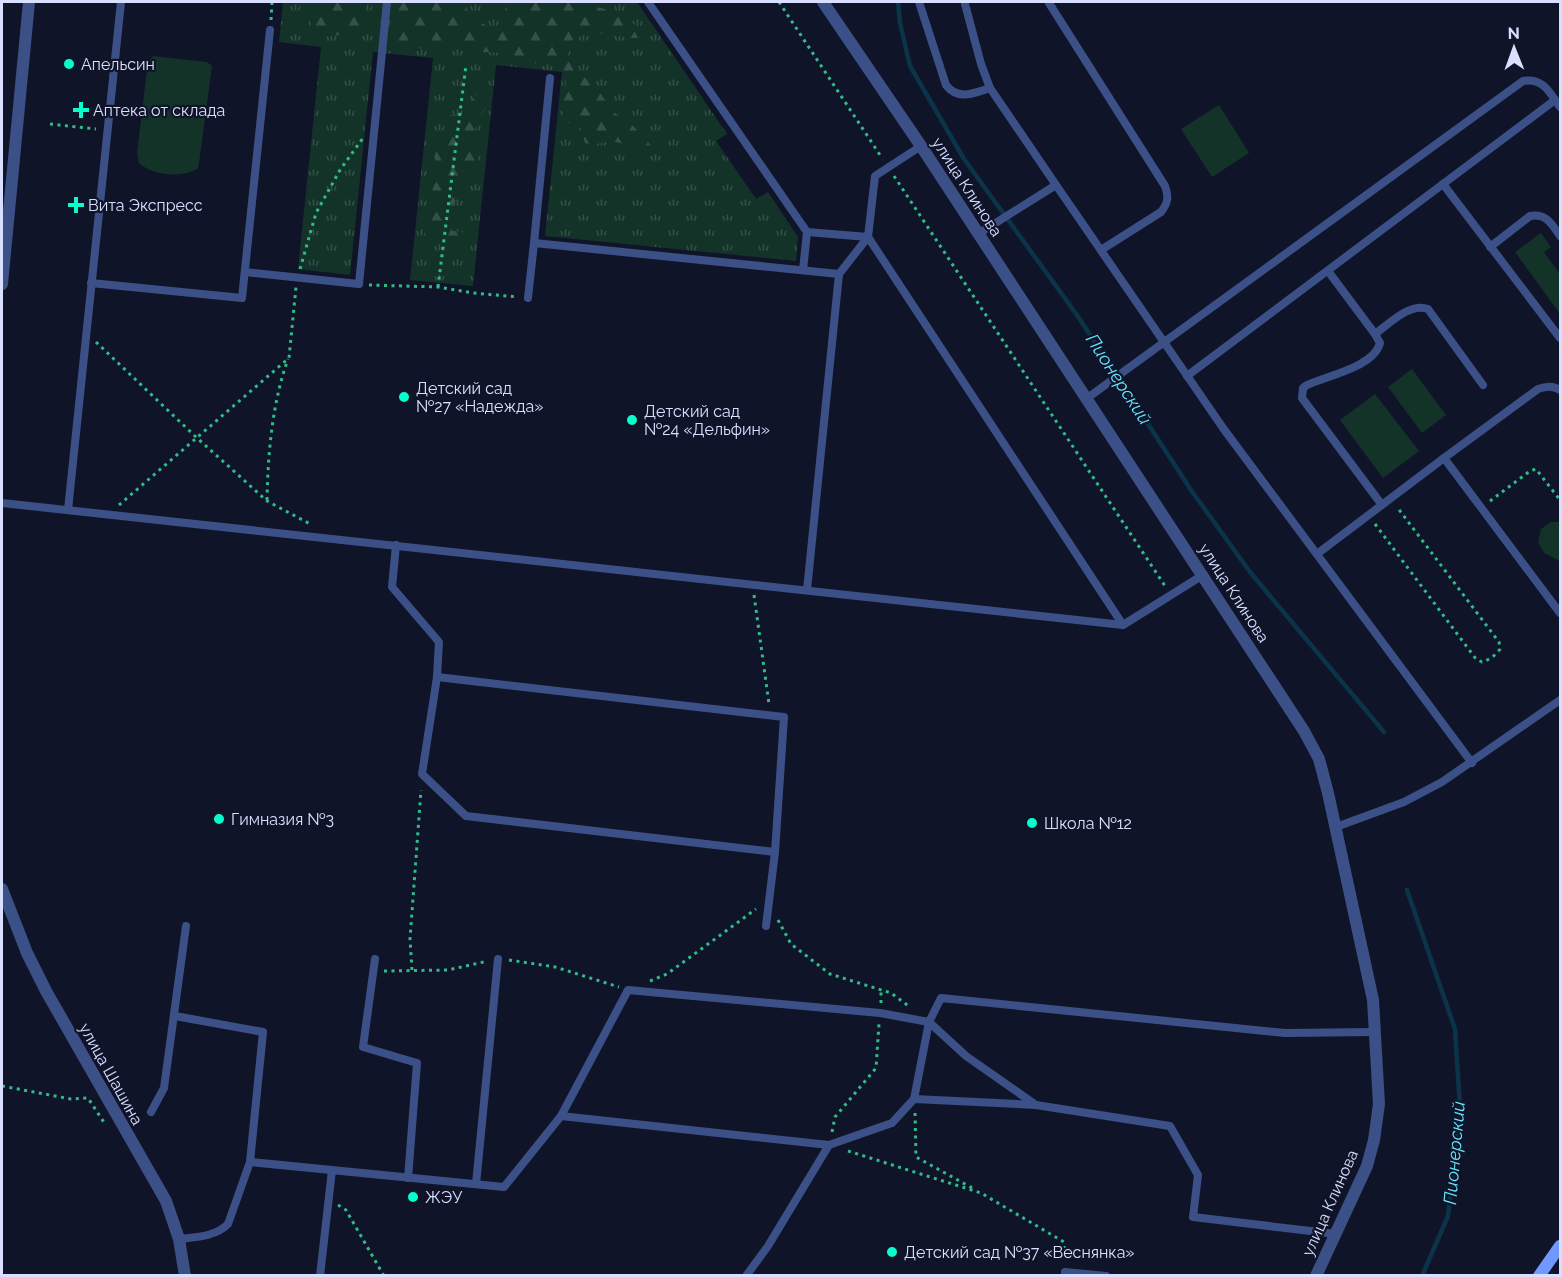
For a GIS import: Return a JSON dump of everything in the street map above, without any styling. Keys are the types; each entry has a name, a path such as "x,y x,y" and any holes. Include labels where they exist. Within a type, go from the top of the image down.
{"main road":[{"path":"1539,1275 1560,1246"}],"street":[{"path":"2,284 29,2"},
{"name":"улица Клинова","path":"822,2 921,146 1203,575 1304,731 1318,759 1336,827 1373,1000 1379,1104 1374,1140 1367,1166 1316,1275"},
{"name":"улица Шашина","path":"2,894 46,991 166,1201 179,1239 185,1275"}],"lane":[{"path":"68,510 121,2"},
{"path":"245,272 359,284 387,2"},
{"path":"648,2 807,232 803,270"},
{"path":"919,2 946,85 950,90 956,94 966,95 990,88"},
{"path":"1049,3 1165,186 1168,195 1167,204 1161,212 1101,250"},
{"path":"965,4 990,88 1223,428 1472,763"},
{"path":"91,283 242,298 270,30"},
{"path":"528,298 550,78"},
{"path":"1086,399 1523,81 1535,80 1543,84 1558,103 1443,184 1187,376"},
{"path":"807,590 839,274 868,237 875,176 921,146"},
{"path":"978,234 1056,184"},
{"path":"1443,184 1560,338"},
{"path":"1490,247 1530,216 1542,216 1550,222 1560,236"},
{"path":"807,232 868,237"},
{"path":"868,237 1123,625"},
{"path":"534,243 839,274"},
{"path":"1328,271 1380,343 1375,352 1353,369 1307,385 1301,393 1305,402 1382,505"},
{"path":"1375,334 1409,310 1417,307 1428,309 1483,385"},
{"path":"1317,554 1538,388 1546,386 1560,390"},
{"path":"1444,458 1560,613"},
{"path":"2,503 1123,625 1203,575"},
{"path":"396,546 392,587 439,642 437,677 422,774 466,816 775,852"},
{"path":"437,677 784,717 775,852 766,926"},
{"path":"1336,827 1404,802 1442,782 1560,700"},
{"path":"151,1112 164,1088 186,926"},
{"path":"375,959 363,1047 417,1063 408,1178"},
{"path":"476,1184 498,959"},
{"path":"250,1162 504,1187 561,1116 628,990 880,1013 929,1022 966,1056 1036,1105"},
{"path":"561,1116 829,1144 892,1123 914,1100 929,1022 941,998 1285,1033 1375,1032"},
{"path":"175,1016 263,1032 250,1162 228,1224 212,1234 179,1239"},
{"path":"914,1100 1036,1105 1170,1126 1198,1175 1193,1217 1336,1234"},
{"path":"746,1275 768,1246 829,1144"},
{"path":"320,1275 332,1170"},
{"path":"1065,1274 1106,1275"}],"path":[{"path":"270,30 272,2"},
{"path":"779,2 1172,595"},
{"path":"438,287 466,65"},
{"path":"50,124 107,130"},
{"path":"267,501 268,465 278,386 289,358 297,278 316,213 340,170 375,124"},
{"path":"359,284 438,287 528,298"},
{"path":"86,332 267,501 318,528"},
{"path":"108,514 289,358"},
{"path":"1481,507 1533,469 1539,472 1560,500"},
{"path":"1368,516 1476,659 1486,661 1497,653 1500,649 1499,642 1391,498"},
{"path":"752,585 770,715"},
{"path":"412,970 410,939 422,774"},
{"path":"374,971 448,970 498,959 555,967 628,990 667,974 769,900 791,944 830,974 891,993 910,1008"},
{"path":"881,990 876,1068 836,1116 829,1144 981,1192"},
{"path":"2,1086 71,1099 88,1098 105,1124"},
{"path":"914,1100 916,1157 981,1192 1064,1242 1065,1274"},
{"path":"328,1200 346,1210 384,1275"}],"green space":[{"path":"283,2 637,2 727,134 716,141 756,199 768,192 798,237 796,261 545,236 562,72 496,65 473,286 410,280 433,58 373,52 350,275 298,269 321,47 279,42"},
{"path":"326,2 366,2 364,7 368,16 365,26 345,34 324,37 320,35 311,25 309,13 316,5"},
{"path":"398,2 464,2 471,18 490,27 503,28 508,2 574,2 621,15 642,33 637,38 602,33 588,34 572,40 568,55 573,67 598,90 613,112 629,122 652,148 649,153 615,142 585,143 581,129 563,120 566,84 559,65 519,62 503,53 483,52 473,47 457,45 431,49 397,47 392,36 399,20"},
{"path":"153,56 207,62 212,66 198,168 184,174 159,173 139,163 137,153 148,62"},
{"path":"486,91 491,99 472,138 473,150 479,160 480,168 463,180 452,215 452,231 464,232 468,238 463,245 427,238 424,231 432,208 432,192 437,170 434,145 443,133 449,115 456,115 462,123 467,119 473,97"},
{"path":"1219,105 1249,153 1212,177 1181,129"},
{"path":"1541,233 1551,247 1544,252 1560,274 1560,314 1515,252"},
{"path":"1412,369 1446,415 1422,433 1388,387"},
{"path":"1375,394 1419,451 1383,478 1340,420"},
{"path":"1551,522 1560,522 1560,561 1544,553 1538,542 1541,529"}],"waterway":[{"name":"Пионерский","path":"898,2 900,23 910,66 964,159 1077,315 1191,490 1250,572 1384,732"},
{"name":"Пионерский","path":"1407,890 1455,1029 1460,1107 1448,1216 1422,1276"}],"place":[{"name":"Апельсин","path":"69,64"},
{"name":"Аптека от склада","path":"81,110"},
{"name":"Вита Экспресс","path":"76,205"},
{"name":"Детский сад №27 «Надежда»","path":"404,397"},
{"name":"Детский сад №24 «Дельфин»","path":"632,420"},
{"name":"Гимназия №3","path":"219,819"},
{"name":"Школа №12","path":"1032,823"},
{"name":"ЖЭУ","path":"413,1197"},
{"name":"Детский сад №37 «Веснянка»","path":"892,1252"}]}
